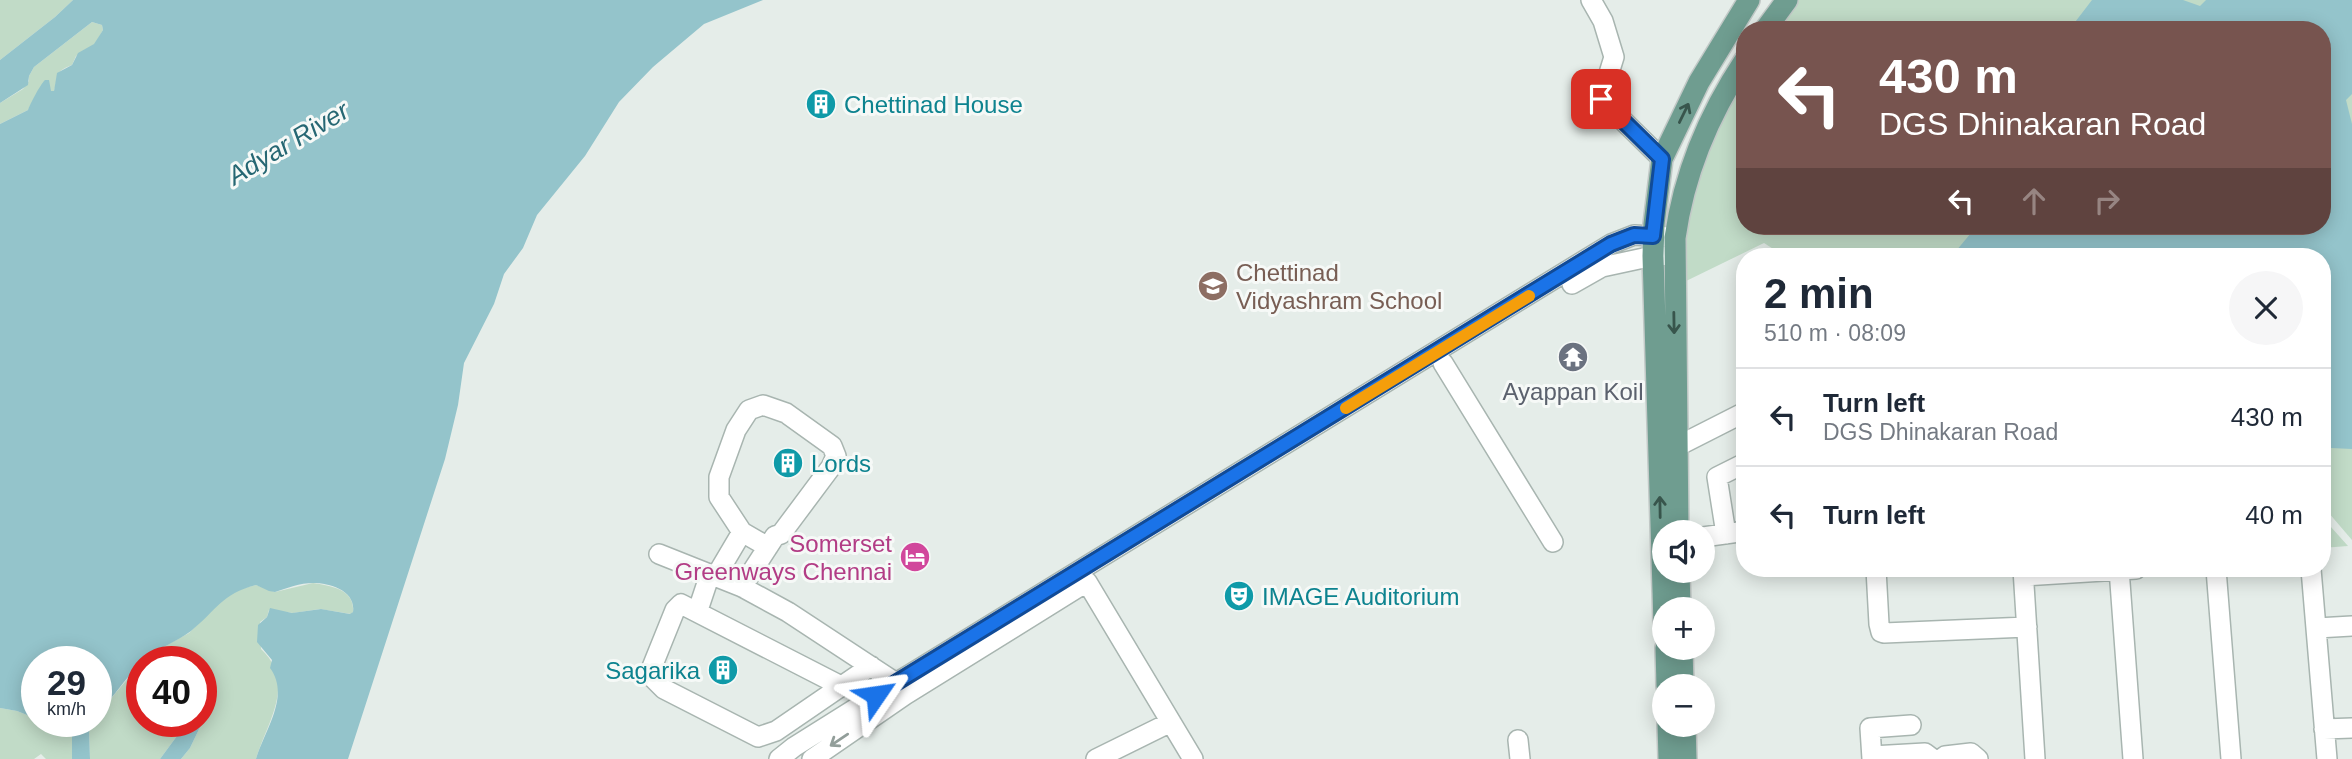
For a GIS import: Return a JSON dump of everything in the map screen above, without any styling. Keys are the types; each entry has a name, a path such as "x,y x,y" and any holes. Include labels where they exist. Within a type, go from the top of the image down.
{"main road":[{"path":"1736,21 1749,0"},
{"path":"1772,21 1787,0"},
{"path":"1664,597 1662,159 1699,82 1736,21"},
{"path":"1678,520 1664,246 1696,152 1736,77"},
{"path":"1668,737 1669,759"},
{"path":"1685,737 1686,759"}],"street":[{"path":"1591,0 1602,20 1614,57 1601,99 1662,159"},
{"path":"841,686 698,610 681,604 675,610 652,667 653,678 664,689 758,737 778,759 794,747 901,689 1298,445 1611,244 1634,235 1664,246"},
{"path":"1298,445 1443,363 1602,267 1664,246"},
{"path":"1443,363 1553,542"},
{"path":"742,587 768,547 775,536 781,534 788,525 831,467 836,456 832,446 786,413 763,405 749,410 736,430 719,477 719,497 742,531 768,547"},
{"path":"1676,447 1736,417"},
{"path":"1715,535 1736,531 1717,477 1736,468"},
{"path":"698,610 713,575 742,531"},
{"path":"659,554 742,587 788,612 871,666 901,689"},
{"path":"1876,577 1881,632 2026,627"},
{"path":"2023,577 2035,759"},
{"path":"2124,577 2133,759"},
{"path":"2217,577 2231,759"},
{"path":"2312,577 2327,759"},
{"path":"1080,579 1193,759"},
{"path":"2317,628 2352,626"},
{"path":"758,737 776,731 871,666"},
{"path":"812,759 901,689"},
{"path":"1096,759 1171,722"},
{"path":"1911,725 1870,728 1872,757 1924,753 1933,759"},
{"path":"2324,729 2352,728"},
{"path":"1941,759 1945,756 1971,753 1978,759"}],"green space":[{"path":"0,0 73,0 0,60"},
{"path":"1797,0 2352,0 2352,540 2331,516 2331,248 1772,248 1764,243 1754,248 1736,248 1736,257 1682,283 1687,214 1711,145 1736,93 1736,235 2331,235 2331,21 1781,21"},
{"path":"92,22 102,25 103,30 95,44 76,56 72,65 59,72 54,91 37,93 28,110 0,124 0,103 23,89 34,67"},
{"path":"2331,527 2348,546 2331,547"},
{"path":"313,583 334,587 350,598 353,612 351,614 320,609 293,613 269,610 267,617 260,622 261,649 272,662 278,689 272,717 256,759 181,759 195,737 217,737 217,646 165,646 189,633 222,600 237,590 256,585 275,592"},
{"path":"126,681 126,737 176,737 160,759 90,759 89,737 112,737 112,697"},
{"path":"0,708 21,713 21,737 72,737 72,759 46,759 41,754 34,759 0,759"}],"water":[{"name":"Adyar River","path":"73,0 763,0 704,24 653,67 619,102 585,156 537,215 523,248 504,274 494,304 464,363 458,405 445,459 348,759 256,759 274,714 278,690 270,668 272,660 257,642 258,625 267,617 270,608 292,613 321,609 350,614 353,612 351,599 346,594 320,583 303,584 275,592 256,585 227,598 191,631 165,646 126,646 126,680 112,697 112,646 21,646 21,713 0,708 0,124 28,110 45,80 49,80 51,91 54,91 57,73 72,65 78,53 94,44 103,30 102,25 92,22 34,67 28,85 0,103 0,60"},
{"path":"2092,0 2183,0 2200,6 2206,0 2352,0 2352,94 2346,100 2352,124 2352,449 2331,448 2331,248 1958,248 1969,235 2331,235 2331,21 2076,21"},
{"path":"72,737 89,737 90,759 72,759"},
{"path":"176,737 195,737 181,759 160,759"}],"slow traffic":[{"path":"1346,408 1529,296"}],"place":[{"name":"Chettinad House","path":"821,104"},
{"name":"Chettinad Vidyashram School","path":"1213,286"},
{"name":"Ayappan Koil","path":"1573,357"},
{"name":"Lords","path":"788,463"},
{"name":"Somerset Greenways Chennai","path":"915,557"},
{"name":"IMAGE Auditorium","path":"1239,596"},
{"name":"Sagarika","path":"723,670"}],"route":[{"path":"876,695 1611,244 1634,235 1653,236 1662,159 1601,99"}]}
